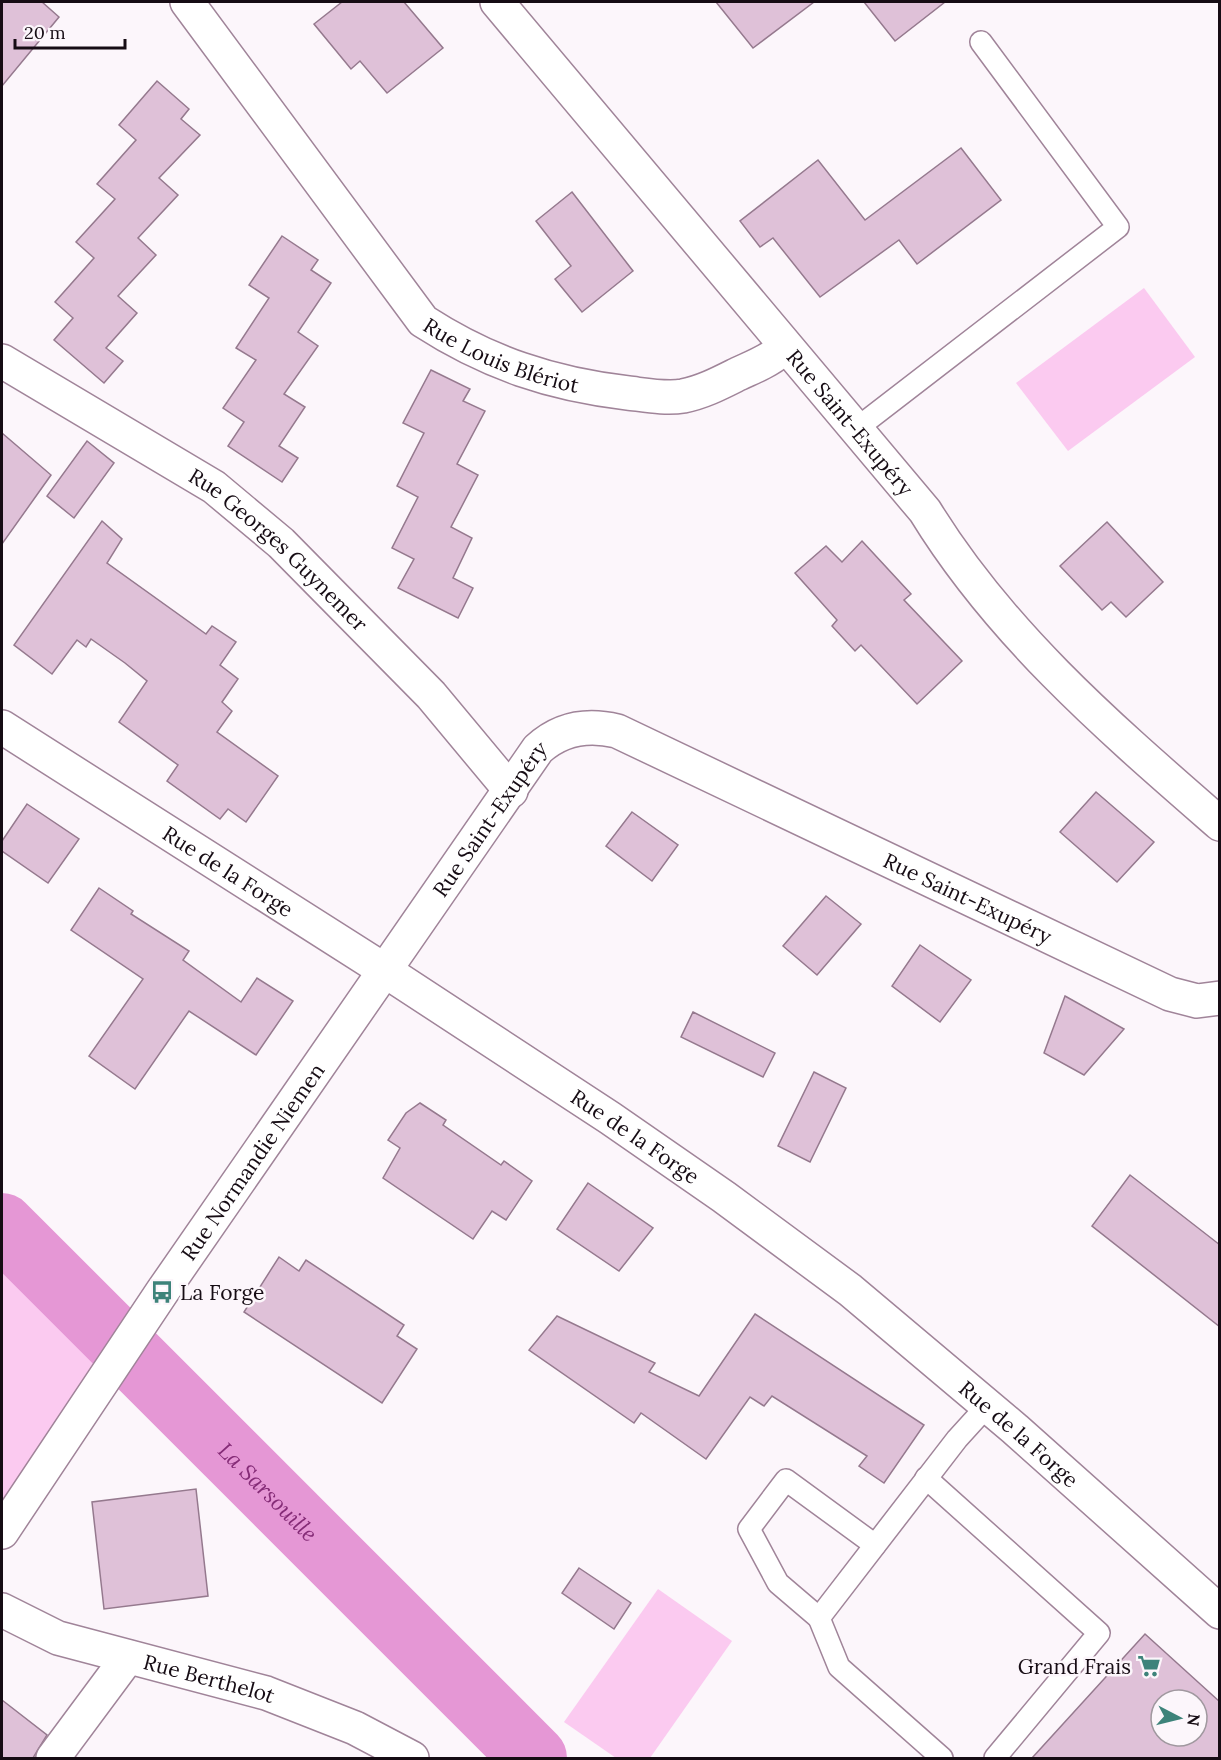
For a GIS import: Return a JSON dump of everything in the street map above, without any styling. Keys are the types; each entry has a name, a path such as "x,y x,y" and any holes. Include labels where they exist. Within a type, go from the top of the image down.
{"street":[{"name":"Rue Louis Blériot","path":"187,2 423,321 461,345 526,372 588,388 680,397 703,391 775,357 785,346"},
{"name":"Rue Saint-Exupéry","path":"497,2 925,511 949,550 1035,653 1089,710 1220,824"},
{"name":"Rue Georges Guynemer","path":"2,361 214,487 280,543 348,610 431,695 511,791"},
{"name":"Rue Saint-Exupéry","path":"384,970 511,791 538,749 549,739 563,732 598,726 617,731 1170,994 1197,1001 1220,998"},
{"name":"Rue de la Forge","path":"2,727 384,970 610,1118 724,1197 850,1290 987,1406 1220,1612"},
{"name":"Rue Normandie Niemen","path":"2,1532 135,1331 384,970"},
{"name":"Rue Berthelot","path":"2,1610 58,1638 266,1693 355,1728 412,1758"},
{"path":"53,1758 128,1657"}],"lane":[{"path":"856,429 1118,227 981,42"},
{"path":"819,1618 926,1478 987,1406"},
{"path":"926,1478 1099,1632 995,1758"},
{"path":"875,1545 786,1480 749,1529 778,1583 819,1618 839,1667 942,1758"}],"shaded area":[{"path":"1144,288 1195,357 1068,451 1016,383"},
{"path":"2,1237 106,1376 2,1532"},
{"path":"658,1589 732,1641 650,1758 616,1758 564,1722"}],"building":[{"path":"2,2 42,2 59,17 2,86"},
{"path":"342,2 404,2 443,48 387,93 360,61 351,69 314,24"},
{"path":"716,2 814,2 753,48"},
{"path":"864,2 945,2 895,41"},
{"path":"157,81 189,109 181,119 200,135 159,178 178,195 138,238 156,255 118,296 137,313 106,348 123,361 104,383 54,340 73,318 55,302 94,258 76,242 115,199 97,184 136,140 119,125"},
{"path":"961,148 1001,200 917,264 899,240 820,297 773,238 760,247 740,221 818,160 865,220"},
{"path":"572,192 633,271 582,312 555,279 571,266 536,221"},
{"path":"282,236 318,260 311,270 331,283 298,332 318,346 284,394 305,407 279,446 298,458 282,482 228,446 244,422 223,408 256,360 236,348 269,298 249,285"},
{"path":"431,370 470,389 463,401 485,411 457,464 478,475 451,527 472,538 453,578 473,588 458,618 398,588 414,559 392,548 418,497 397,486 424,433 403,423"},
{"path":"2,433 51,475 2,544"},
{"path":"87,441 114,463 74,518 47,496"},
{"path":"102,521 122,539 107,563 206,634 212,626 236,642 220,665 238,679 222,702 232,711 217,732 278,776 246,822 228,809 220,819 167,781 178,765 119,722 147,681 125,663 91,639 86,647 77,640 52,674 14,645"},
{"path":"1107,522 1163,582 1126,617 1111,602 1102,610 1060,566"},
{"path":"862,541 911,594 904,600 962,661 917,704 861,645 855,651 832,626 837,620 795,573 826,546 842,562"},
{"path":"1096,792 1154,842 1117,882 1060,832"},
{"path":"27,804 79,839 48,883 2,851 2,841"},
{"path":"632,812 678,845 652,881 606,846"},
{"path":"99,888 133,911 131,914 189,951 183,960 241,1002 257,978 293,1001 256,1055 189,1011 135,1089 89,1056 143,979 71,930"},
{"path":"826,896 861,924 817,975 783,946"},
{"path":"920,945 971,980 940,1022 892,986"},
{"path":"1065,996 1124,1029 1084,1075 1044,1053"},
{"path":"693,1012 775,1053 763,1077 681,1037"},
{"path":"814,1072 846,1088 810,1162 778,1146"},
{"path":"420,1103 446,1120 443,1125 501,1165 504,1161 532,1181 506,1220 492,1211 473,1239 383,1178 400,1148 388,1140 406,1113"},
{"path":"1130,1175 1220,1245 1220,1327 1092,1226"},
{"path":"588,1183 653,1228 619,1271 557,1229"},
{"path":"279,1257 299,1271 306,1260 404,1325 397,1336 417,1349 382,1403 244,1312"},
{"path":"755,1314 924,1425 884,1483 859,1466 867,1456 772,1396 764,1406 750,1397 706,1459 641,1413 634,1423 529,1350 557,1316 655,1363 649,1372 699,1396"},
{"path":"196,1489 208,1596 104,1609 92,1502"},
{"path":"579,1568 631,1603 614,1629 562,1593"},
{"name":"Grand Frais","path":"1145,1634 1205,1688 1149,1688 1149,1748 1209,1748 1209,1692 1220,1702 1220,1758 1032,1758"},
{"path":"2,1700 47,1735 33,1758 2,1758"}],"waterway":[{"name":"La Sarsouille","path":"2,1226 534,1758"}],"place":[{"name":"La Forge","path":"162,1292"},
{"name":"Grand Frais","path":"1149,1666"}]}
